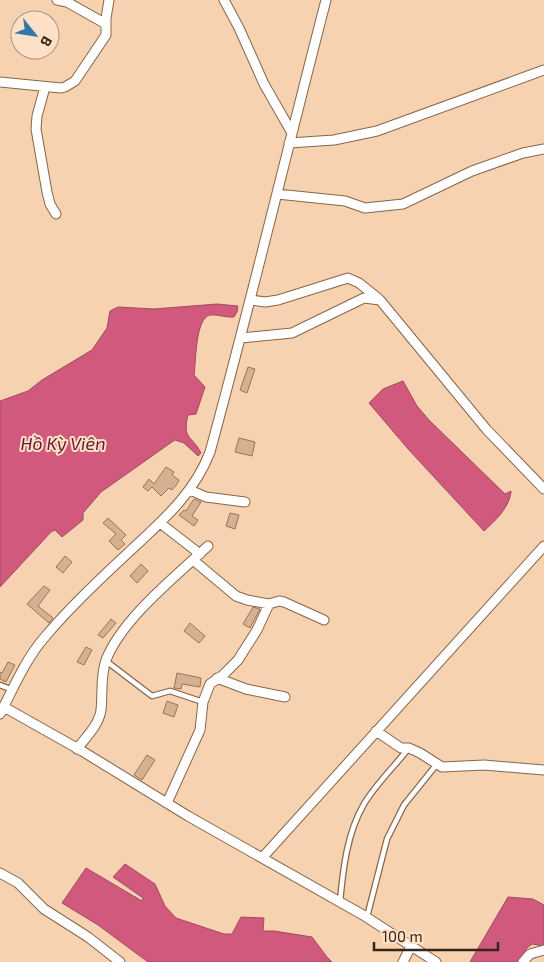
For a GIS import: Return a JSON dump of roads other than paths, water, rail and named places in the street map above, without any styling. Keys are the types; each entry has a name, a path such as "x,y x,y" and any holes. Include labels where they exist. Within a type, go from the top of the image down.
{"street":[{"path":"58,0 67,2 106,24"},
{"path":"0,82 65,87 75,81 106,35 110,0"},
{"path":"224,0 239,28 264,84 292,133"},
{"path":"326,0 251,300 210,452 203,469 190,490 175,508 99,580 42,640 2,710 77,749 367,918 436,962"},
{"path":"289,143 334,140 377,131 544,70"},
{"path":"45,86 37,116 36,129 46,192 56,214"},
{"path":"277,194 345,201 365,208 404,204 472,171 523,152 544,149"},
{"path":"251,300 265,302 278,300 348,278 359,283 380,300 487,430 544,489"},
{"path":"241,338 292,333 364,298 380,300"},
{"path":"190,490 206,497 245,502"},
{"path":"160,523 236,596 246,600 269,604 279,601 284,602 324,620"},
{"path":"77,749 99,717 102,679 106,661 124,628 208,546"},
{"path":"262,858 544,546"},
{"path":"167,803 200,730 203,702 210,684 223,675 238,660 257,630 269,604"},
{"path":"217,678 246,689 285,697"},
{"path":"376,731 401,748 409,748 429,757 442,766 484,765 544,770"},
{"path":"0,873 18,883 44,909 88,937 120,962"},
{"path":"403,962 411,946"},
{"path":"523,962 530,954 544,950"}],"lane":[{"path":"106,661 152,696 170,691 203,702"},
{"path":"0,685 13,690"},
{"path":"340,902 343,874 354,825 366,802 409,748"},
{"path":"367,918 387,839 404,805 437,764"}],"water":[{"name":"Hồ Kỳ Viên","path":"217,304 238,306 234,317 210,315 201,324 197,342 194,375 205,387 196,414 188,415 186,429 189,437 201,453 198,456 184,443 175,440 169,444 101,492 83,513 83,520 62,537 55,530 51,532 0,587 0,401 28,391 42,380 92,350 107,328 110,311 118,307 154,309"},
{"path":"403,381 417,406 429,420 505,494 511,491 505,508 484,531 409,450 369,403 383,389"},
{"path":"125,864 155,884 165,906 176,918 224,934 232,934 241,917 264,918 263,931 312,937 332,962 148,962 98,925 62,903 86,868 142,901 143,898 113,877"},
{"path":"508,897 533,899 544,905 544,946 532,944 527,948 519,962 470,962"}]}
